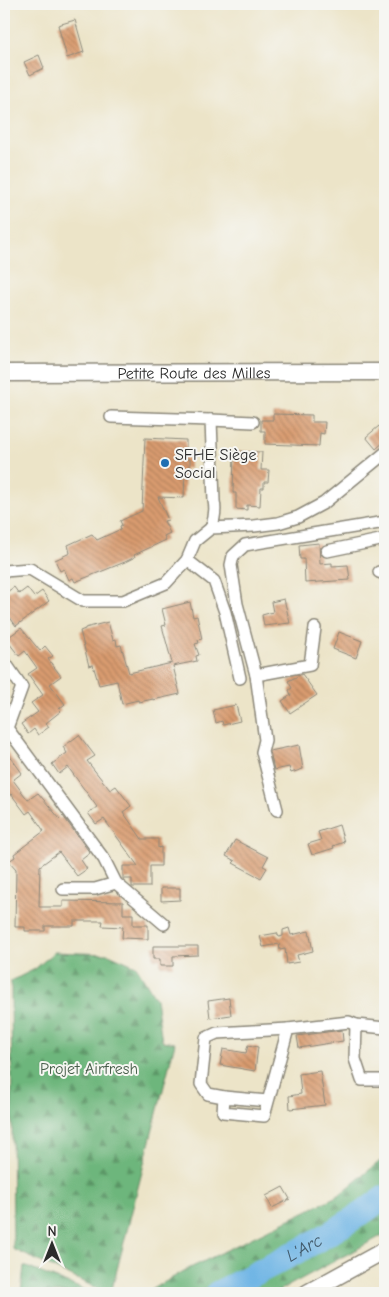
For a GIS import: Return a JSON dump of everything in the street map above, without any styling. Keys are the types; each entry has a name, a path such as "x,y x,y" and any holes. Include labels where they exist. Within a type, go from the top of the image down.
{"main road":[{"name":"Petite Route des Milles","path":"4,373 385,372"},
{"path":"307,1293 385,1250"}],"street":[{"path":"111,417 252,422"},
{"path":"4,571 30,569 83,601 123,601 166,583 187,560 195,541 211,528 214,520 216,511 214,501 212,420"},
{"path":"211,528 278,523 298,517 324,503 385,453"},
{"path":"278,810 262,752 265,740 256,675 237,604 231,565 233,556 245,545 385,522"},
{"path":"327,551 385,540"},
{"path":"187,560 214,581 225,612 240,678"},
{"path":"256,675 310,665 315,628"},
{"path":"4,660 22,687 7,728 104,859 116,883 164,924"},
{"path":"63,888 95,889 116,883"},
{"path":"288,1029 264,1116 223,1112 224,1097 208,1094 201,1084 206,1038 217,1033 288,1029 349,1022 356,1025 385,1028"},
{"path":"356,1025 355,1059 362,1080 385,1080"}],"green space":[{"name":"Projet Airfresh","path":"54,952 109,954 136,966 156,999 162,1041 175,1043 111,1293 107,1293 13,1249 11,981 35,969"},
{"path":"385,1157 385,1234 275,1293 146,1293 184,1271 339,1195"},
{"path":"24,1266 92,1293 21,1293"}],"building":[{"path":"75,20 84,52 67,58 58,25"},
{"path":"39,55 44,68 30,75 24,62"},
{"path":"273,414 312,415 312,422 325,422 324,434 320,433 319,446 265,444 265,431 261,431 261,420 273,420"},
{"path":"379,426 385,434 385,441 376,449 366,437"},
{"path":"145,438 186,440 186,458 190,459 190,469 185,468 184,498 158,497 168,520 164,521 170,533 164,536 166,540 134,555 135,557 125,562 75,582 73,578 69,580 64,569 60,571 55,560 70,553 68,545 92,534 97,540 121,529 120,521 142,511"},
{"path":"234,451 262,452 261,470 269,470 268,482 264,482 264,488 261,488 260,506 247,505 247,510 236,509 236,493 233,493"},
{"path":"319,543 320,564 332,563 332,566 348,565 350,580 305,583 304,559 300,559 299,545"},
{"path":"14,587 19,594 27,588 34,597 42,591 49,601 16,626 4,609 4,594"},
{"path":"284,599 290,623 264,626 262,615 273,612 271,602"},
{"path":"190,602 193,617 197,616 202,639 198,640 199,643 195,644 199,655 196,656 197,661 173,666 180,694 122,704 117,681 99,685 93,665 89,666 80,631 108,622 113,640 116,639 117,646 121,645 129,673 172,663 162,626 166,625 162,609"},
{"path":"21,628 40,651 45,646 53,656 48,659 61,676 50,684 65,704 59,709 61,711 46,723 49,727 38,735 34,729 28,734 21,724 38,712 31,703 43,695 28,674 37,668 25,651 19,656 6,639"},
{"path":"339,632 362,641 356,658 333,649"},
{"path":"302,674 317,695 290,713 282,701 291,695 289,690 292,688 288,681"},
{"path":"236,705 240,721 223,725 222,721 216,723 213,710"},
{"path":"79,735 95,756 87,761 110,790 116,786 131,806 123,812 142,839 158,839 158,848 161,847 161,866 150,866 150,887 132,887 132,879 123,879 123,866 138,866 104,819 96,824 88,813 97,807 68,767 59,774 52,764 67,753 63,747"},
{"path":"299,745 303,769 291,773 289,767 274,770 270,751"},
{"path":"4,748 22,773 13,780 28,800 38,793 60,819 63,816 90,853 81,860 87,869 77,876 59,852 40,866 39,907 63,907 63,901 123,902 123,914 133,914 133,925 148,925 148,939 122,938 123,927 102,926 103,921 74,921 74,926 45,926 45,931 25,931 25,927 15,927 16,869 9,861 15,857 14,854 44,831 30,811 26,814 11,794 8,796 4,790"},
{"path":"339,825 344,842 333,846 334,848 312,855 308,844 321,840 318,832"},
{"path":"235,840 268,857 263,866 267,868 261,878 233,863 235,861 226,856"},
{"path":"161,888 180,888 180,900 161,901"},
{"path":"289,928 291,935 309,931 313,951 297,955 299,962 287,964 285,949 280,950 279,944 263,947 260,936 277,933 279,937 283,936 283,930"},
{"path":"153,946 198,946 198,955 173,956 173,966 160,966 160,959 153,959"},
{"path":"229,998 231,1015 210,1018 208,1001"},
{"path":"342,1030 343,1041 299,1048 297,1036"},
{"path":"248,1045 258,1047 255,1071 220,1065 223,1049 246,1053"},
{"path":"320,1071 325,1105 290,1109 289,1096 301,1094 299,1074"},
{"path":"283,1187 290,1199 272,1208 266,1196"}],"waterway":[{"name":"L'Arc","path":"217,1293 282,1260 345,1224 385,1197"}],"place":[{"name":"SFHE Siège Social","path":"165,463"}]}
